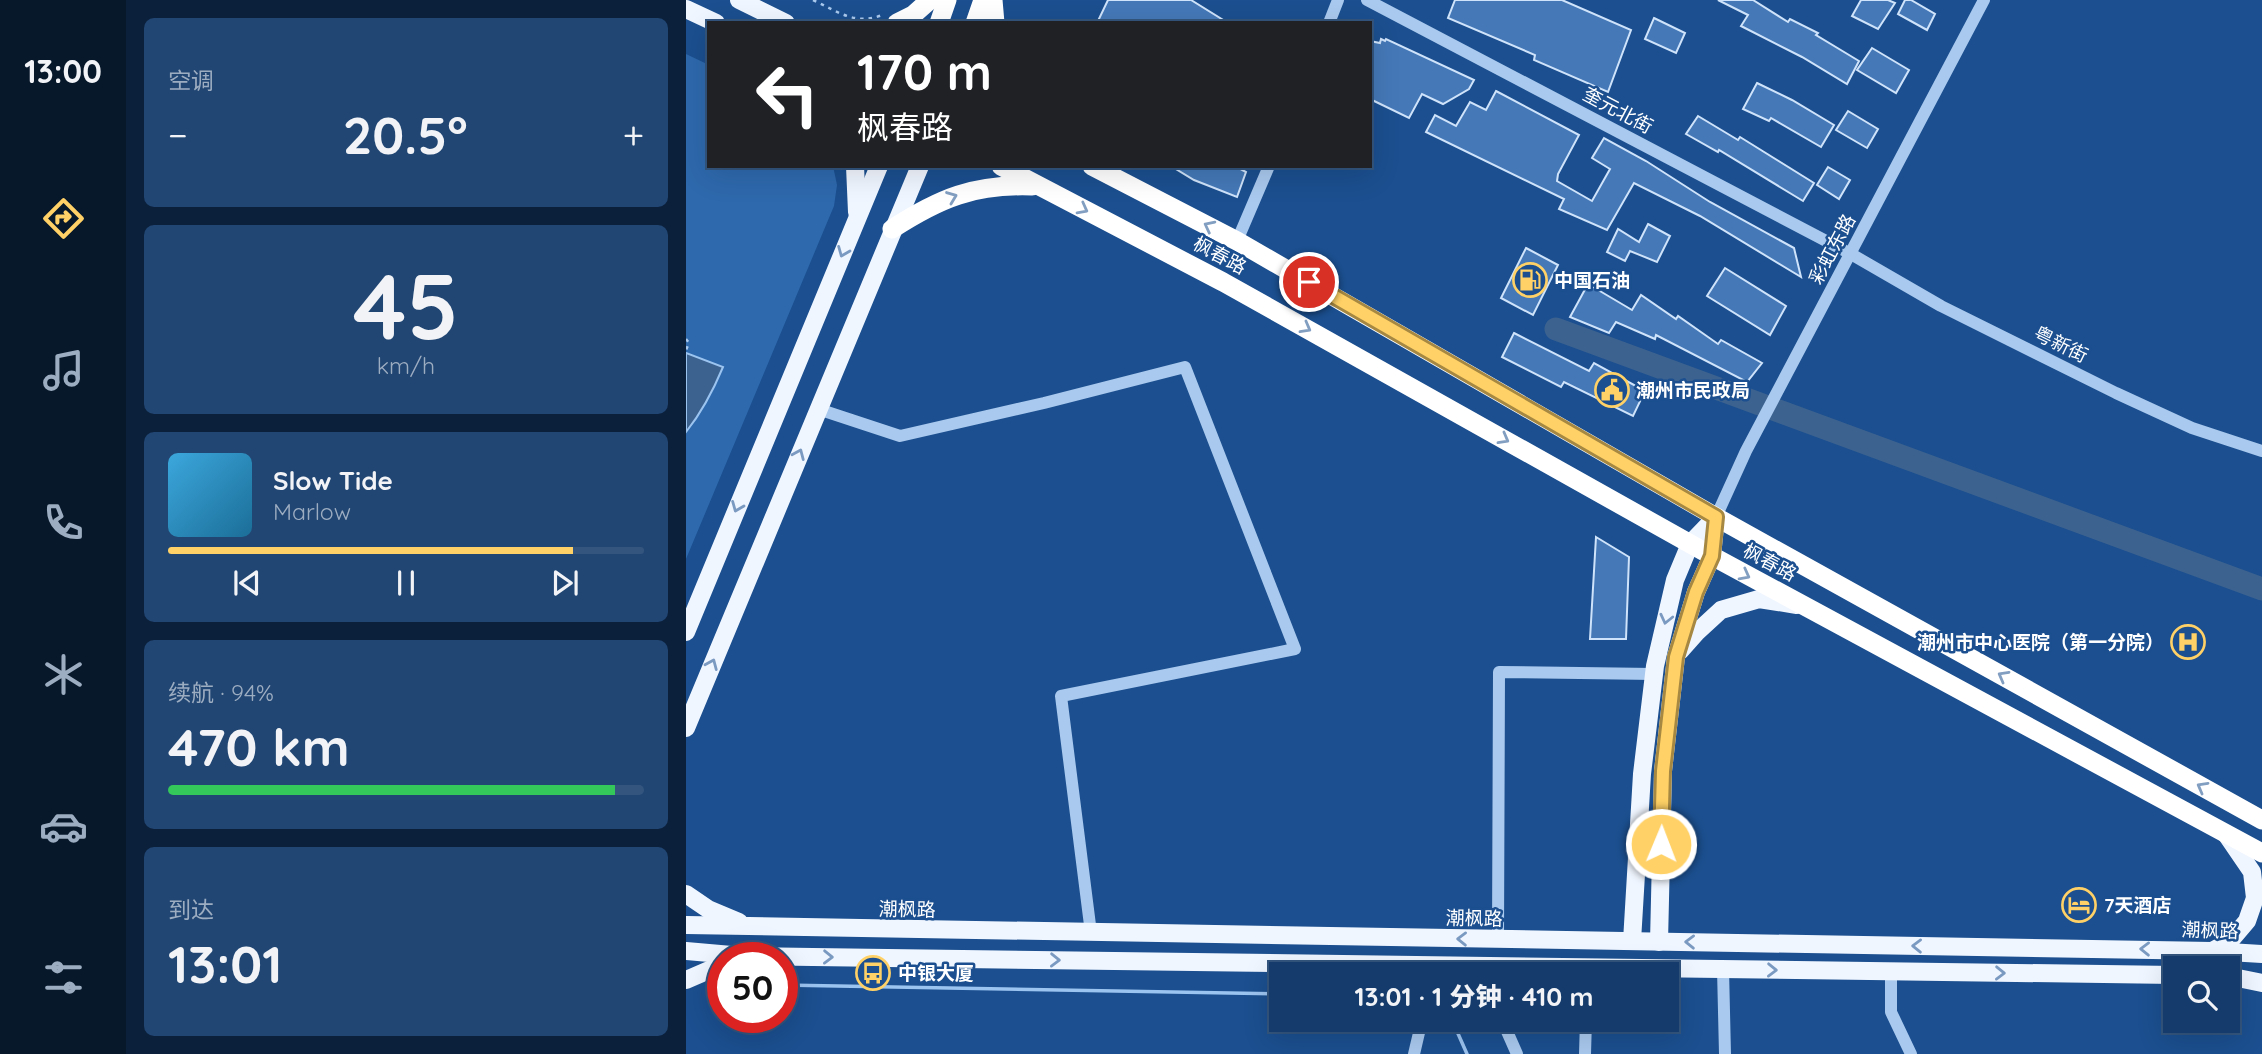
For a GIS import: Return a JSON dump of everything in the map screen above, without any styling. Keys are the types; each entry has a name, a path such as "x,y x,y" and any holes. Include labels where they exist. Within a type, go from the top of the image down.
{"highway":[{"path":"894,17 913,15 930,0"},
{"path":"940,21 947,0"},
{"path":"976,21 984,0"},
{"path":"993,0 995,21"},
{"name":"枫春路","path":"1005,168 1223,282 1690,544 2262,853"},
{"name":"枫春路","path":"1096,168 1237,241 1716,517 2262,820"},
{"path":"892,229 925,208 968,191 1002,184 1039,186"}],"main road":[{"path":"739,0 782,21"},
{"path":"686,9 712,21"},
{"path":"855,168 857,217"},
{"path":"686,632 878,168"},
{"path":"686,727 919,168"},
{"path":"1632,941 1642,774 1654,674 1675,579 1690,544 1716,517"},
{"path":"1659,942 1663,771 1676,657 1696,592 1712,556 1716,517"},
{"path":"1676,657 1696,633 1721,610 1759,598 1804,606"},
{"path":"2212,951 2230,941 2247,921 2255,898 2252,872 2226,834"},
{"path":"686,894 708,909 752,927"},
{"name":"潮枫路","path":"686,925 2262,954"},
{"path":"686,951 707,953"},
{"path":"798,957 1269,967"},
{"path":"1679,970 2163,975"},
{"path":"686,980 707,971"},
{"path":"2240,978 2262,983"}],"street":[{"path":"1330,21 1338,0"},
{"name":"奎元北街","path":"1367,0 1851,254"},
{"name":"彩虹东路","path":"1716,517 1745,451 1984,0"},
{"path":"1237,241 1268,168"},
{"name":"粤新街","path":"1851,254 1941,306 2116,393 2192,428 2262,451"},
{"path":"818,409 900,436 1185,367 1295,649 1061,696 1091,933"},
{"path":"1498,939 1499,673 1654,674"},
{"path":"1723,969 1726,1054"},
{"path":"1891,971 1891,1012 1911,1054"},
{"path":"1414,1054 1419,1032"},
{"path":"1507,1032 1517,1054"},
{"path":"1585,1054 1586,1032"}],"path":[{"path":"813,0 855,19 894,17"},
{"path":"686,339 689,343 686,350"}],"shaded area":[{"path":"686,54 707,64 707,168 833,168 837,185 834,206 686,559"},
{"path":"686,353 723,367 707,401 686,432"}],"building":[{"path":"1108,0 1191,0 1225,21 1098,21"},
{"path":"1455,0 1562,0 1631,30 1608,92 1534,60 1535,55 1448,18"},
{"path":"1718,0 1753,0 1788,22 1790,19 1818,33 1816,35 1859,61 1847,84 1741,26 1748,15"},
{"path":"1861,0 1888,0 1895,3 1878,29 1852,16"},
{"path":"1905,0 1911,0 1935,14 1927,30 1898,14"},
{"path":"1654,18 1685,33 1676,53 1645,39"},
{"path":"1381,39 1386,39 1474,80 1469,89 1443,104 1422,94 1409,118 1372,100 1372,41 1380,43"},
{"path":"1872,48 1909,70 1896,93 1857,70"},
{"path":"1757,83 1834,125 1821,147 1771,118 1769,121 1743,109"},
{"path":"1496,91 1579,135 1558,174 1557,181 1592,201 1610,169 1592,158 1604,138 1710,202 1794,248 1801,277 1700,216 1634,183 1607,230 1559,209 1564,199 1426,132 1435,115 1456,126 1470,102 1486,110"},
{"path":"1848,111 1878,129 1867,148 1836,130"},
{"path":"1698,116 1738,140 1740,137 1814,183 1803,201 1719,150 1718,152 1686,134"},
{"path":"1828,167 1850,180 1839,199 1817,185"},
{"path":"1174,168 1239,168 1246,172 1237,197 1194,180"},
{"path":"1648,224 1670,236 1657,262 1630,251 1625,261 1607,252 1618,229 1639,242"},
{"path":"1526,248 1558,265 1533,315 1501,298"},
{"path":"1725,268 1786,306 1770,335 1707,296"},
{"path":"1588,284 1632,310 1641,295 1676,319 1678,316 1718,344 1721,340 1762,363 1747,382 1656,335 1655,339 1616,322 1609,333 1570,317"},
{"path":"1514,333 1589,371 1594,363 1645,391 1633,416 1564,382 1561,387 1502,357"},
{"path":"1596,537 1629,557 1626,639 1590,639"}],"waterway":[{"path":"1556,329 2262,589"},
{"path":"798,985 1269,994"},
{"path":"1457,1032 1467,1054"}],"place":[{"name":"中国石油","path":"1530,280"},
{"name":"潮州市民政局","path":"1612,390"},
{"name":"潮州市中心医院（第一分院）","path":"2188,642"},
{"name":"7天酒店","path":"2079,905"},
{"name":"中银大厦","path":"873,973"}],"route":[{"path":"1309,282 1716,517 1712,556 1696,592 1676,657 1663,771 1661,844"}]}
